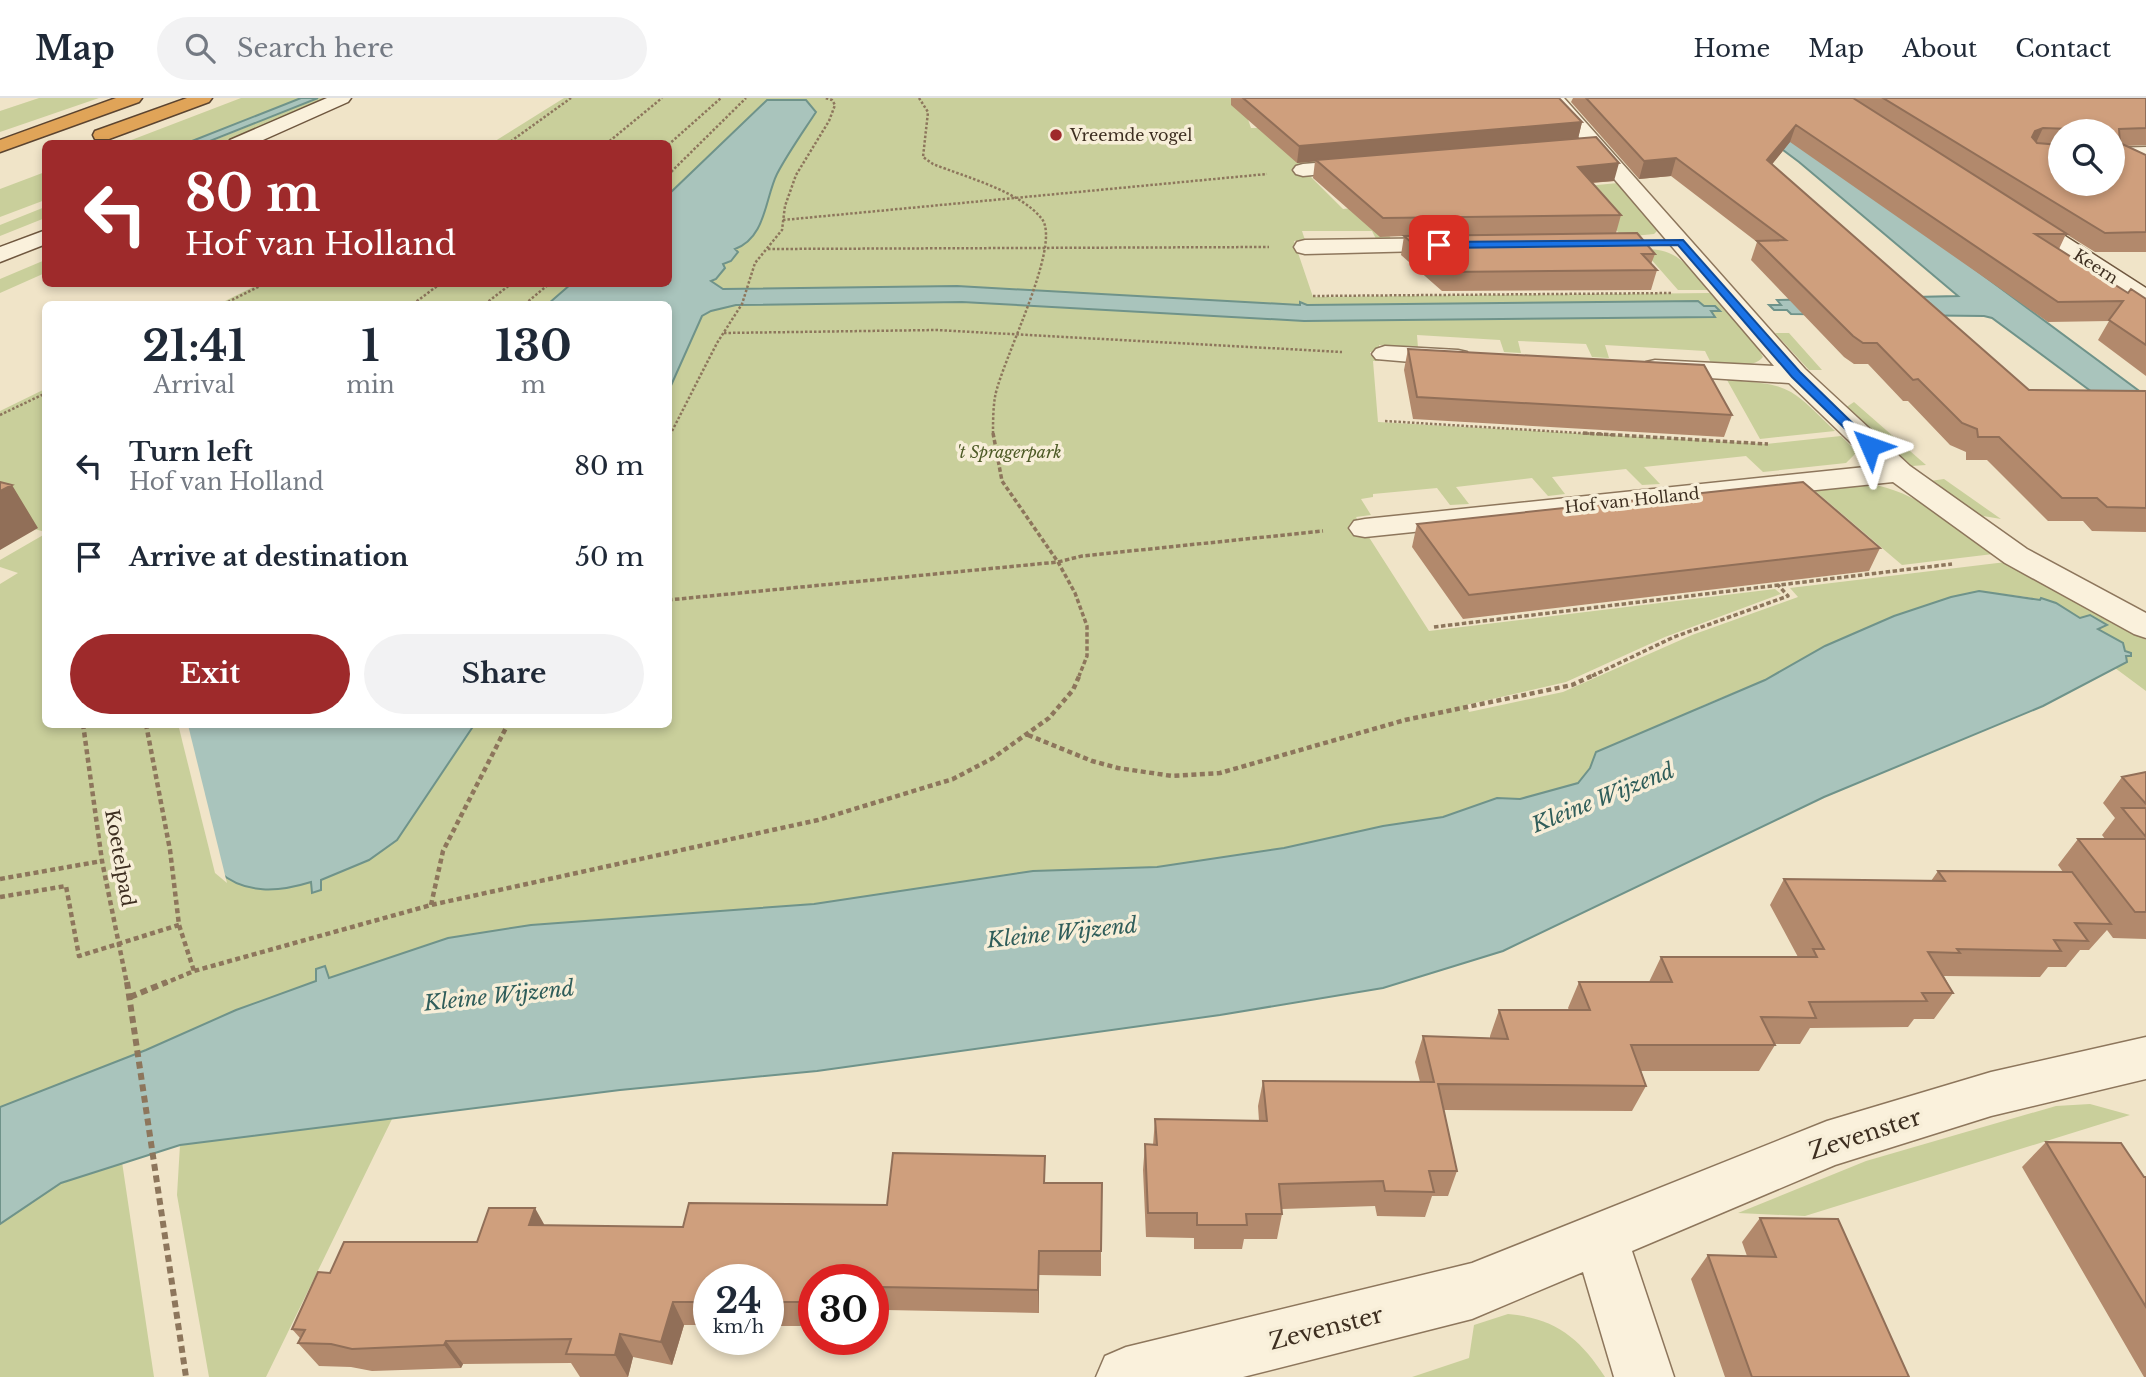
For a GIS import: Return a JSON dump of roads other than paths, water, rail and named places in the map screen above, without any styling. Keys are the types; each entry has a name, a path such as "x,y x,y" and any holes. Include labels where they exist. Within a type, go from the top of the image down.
{"highway":[{"path":"0,146 133,98"},
{"path":"89,139 203,98"}],"street":[{"path":"1554,98 1598,145 1796,375 1855,433 1899,472 2016,555 2146,627"},
{"path":"247,140 350,101"},
{"path":"276,140 350,101"},
{"path":"1571,147 1598,145"},
{"path":"2125,153 2146,153"},
{"path":"2125,158 2146,169"},
{"path":"1303,170 1383,163"},
{"name":"Keern","path":"2003,206 2146,298"},
{"path":"0,240 42,224"},
{"path":"0,255 42,238"},
{"path":"1652,242 1680,242"},
{"path":"1305,247 1472,244"},
{"path":"1385,354 1481,359"},
{"path":"1632,367 1796,375"},
{"name":"Hof van Holland","path":"1366,527 1899,472"},
{"name":"Zevenster","path":"1126,1377 1472,1291 1827,1144 1991,1094 2144,1061"},
{"path":"1600,1237 1644,1377"}],"water":[{"path":"301,98 318,98 213,140 195,140"},
{"path":"1714,98 1744,98 2146,396 2123,415 1992,318 1984,316 1791,314 1787,310 1774,310 1769,305 1781,305 1777,300 1958,296 1799,162"},
{"path":"767,100 806,100 816,112 777,174 759,227 745,244 735,249 738,252 731,261 723,264 725,268 711,281 723,289 957,286 1300,305 1300,302 1307,305 1698,301 1704,306 1715,306 1720,311 1711,311 1715,317 1304,321 962,302 736,305 702,316 672,383 672,301 551,301 568,287 672,287 672,191"},
{"name":"Kleine Wijzend","path":"1979,591 2041,598 2056,603 2080,618 2090,615 2107,625 2098,629 2123,643 2125,651 2131,653 2131,656 2126,656 2127,662 2043,706 1824,797 1503,951 1383,988 1220,1015 817,1071 620,1090 180,1145 61,1183 0,1224 0,1107 146,1050 236,1010 316,981 316,969 325,966 329,978 448,938 531,925 814,904 1033,871 1157,867 1284,848 1383,826 1443,817 1497,798 1520,799 1578,783 1590,768 1596,752 1765,680 1825,646 1894,616 1951,597"},
{"path":"182,728 472,728 397,840 369,860 321,880 321,890 312,893 311,882 287,888 251,888 228,879 218,871"}],"place":[{"name":"Vreemde vogel","path":"1056,135"}],"park label":[{"name":"'t Spragerpark","path":"1009,452"}]}
